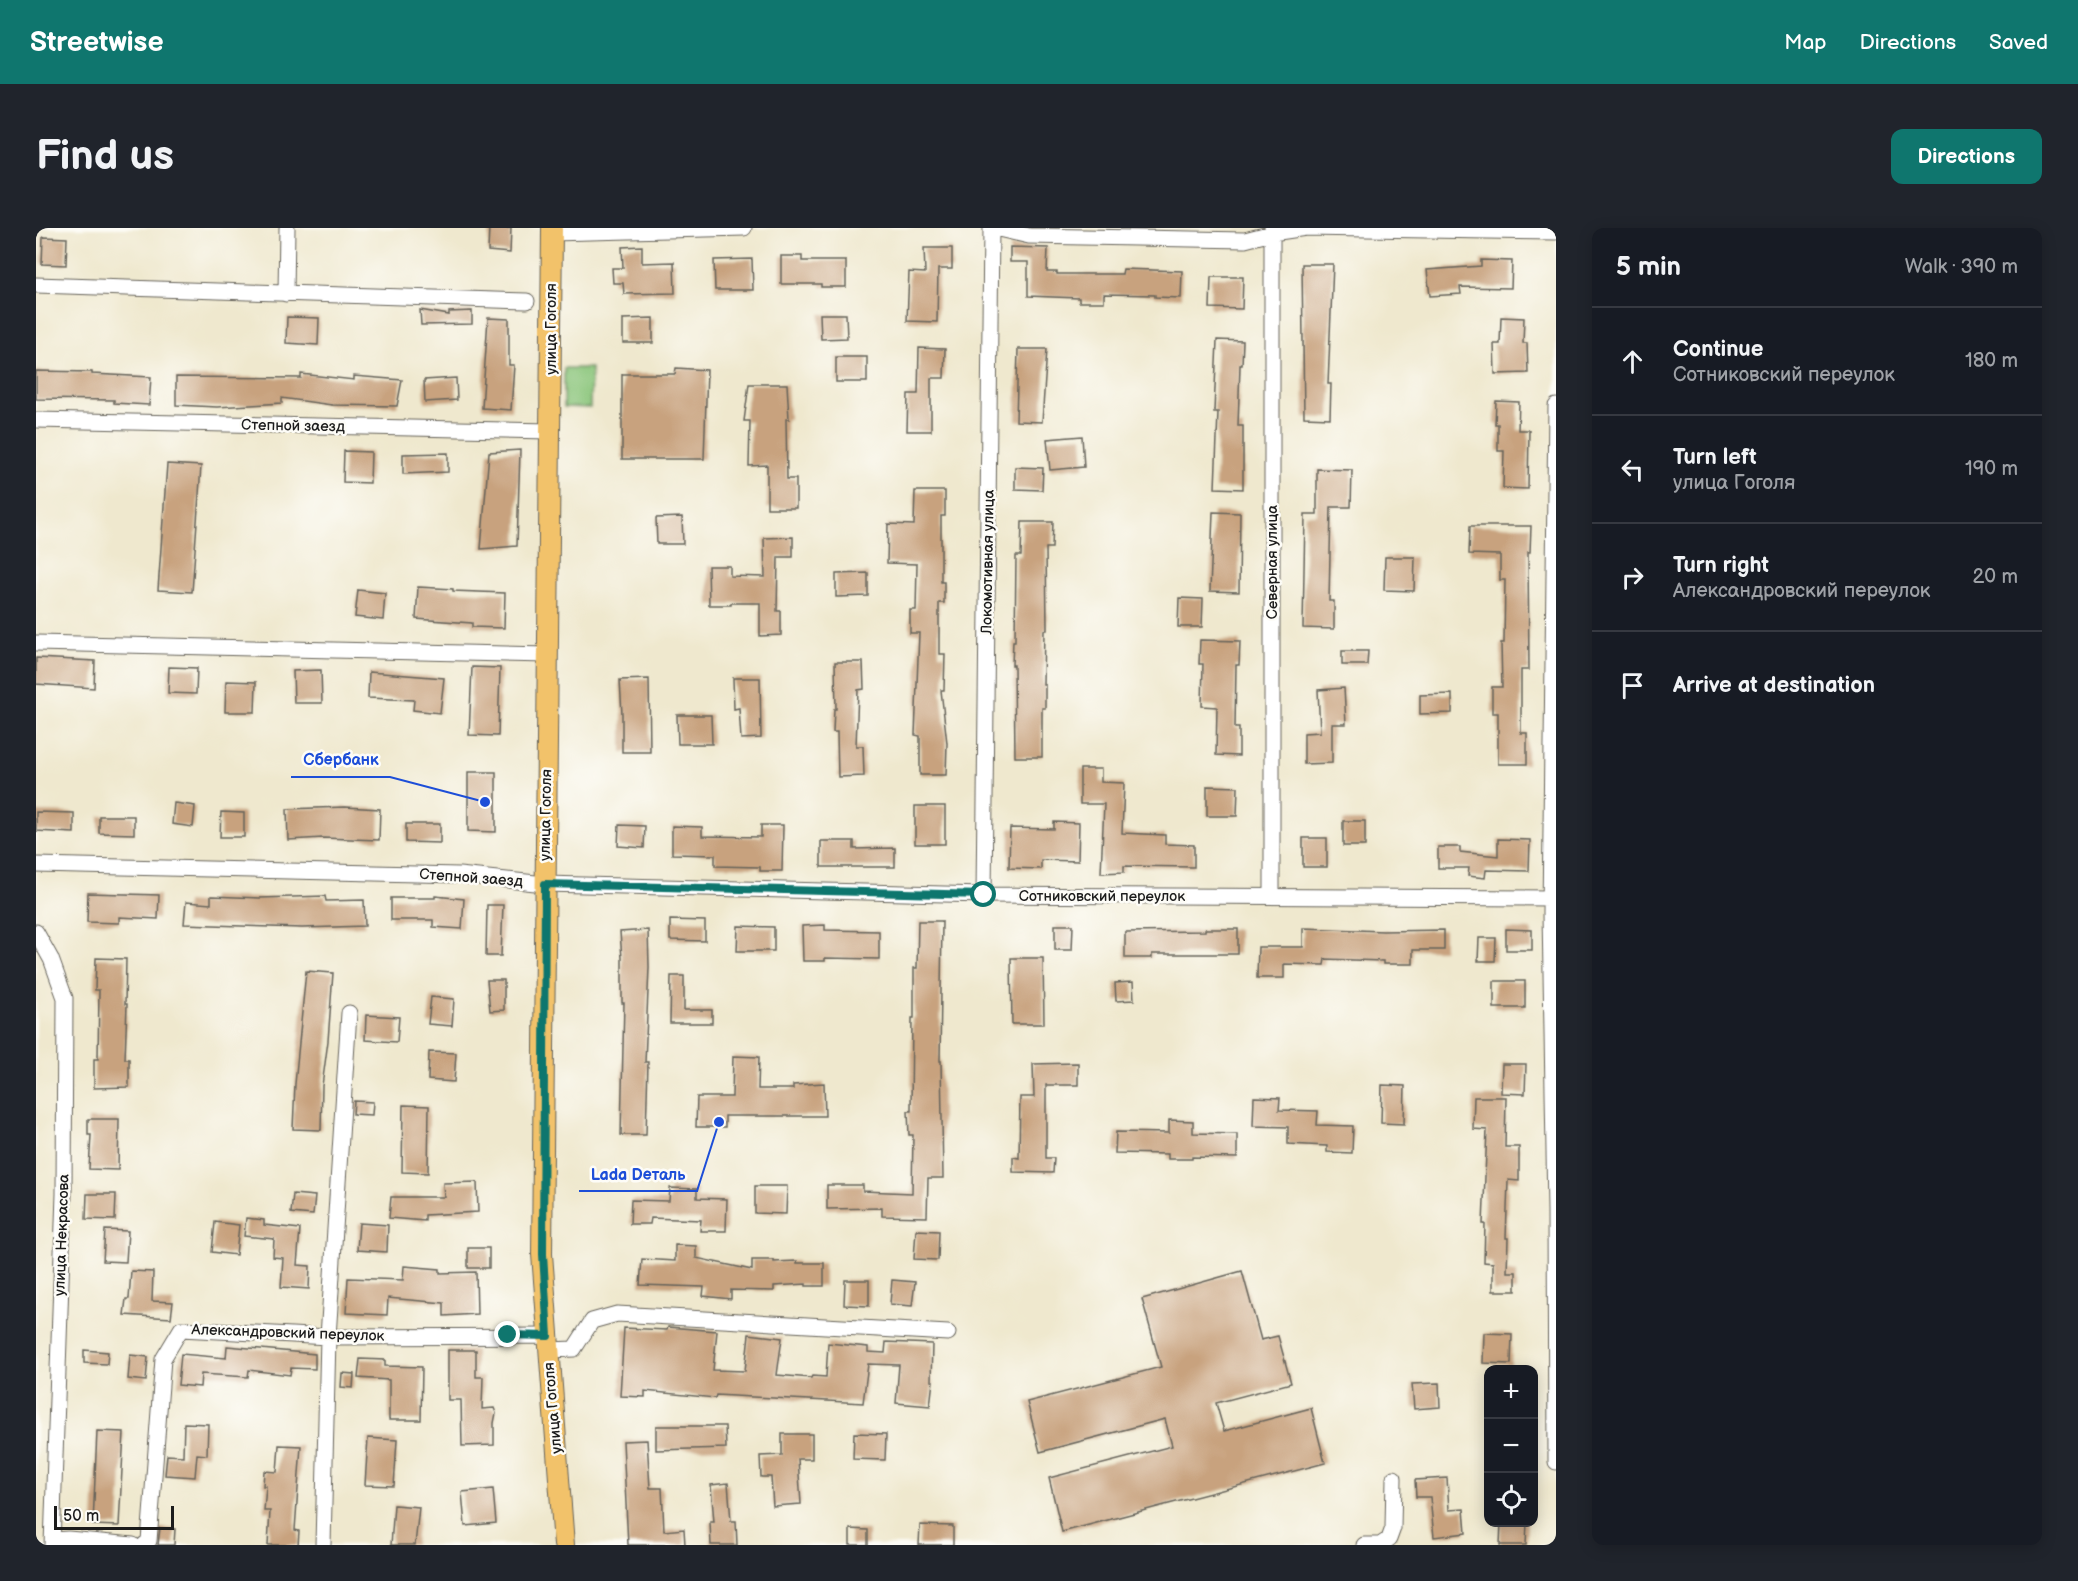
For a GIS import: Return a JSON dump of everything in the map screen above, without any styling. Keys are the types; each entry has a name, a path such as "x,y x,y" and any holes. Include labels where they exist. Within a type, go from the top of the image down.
{"main road":[{"name":"улица Гоголя","path":"552,230 542,1243 564,1545"}],"street":[{"path":"286,294 287,228"},
{"path":"552,230 744,228"},
{"path":"993,228 1029,236 1245,240 1272,230 1306,228 1556,232"},
{"name":"Локомотивная улица","path":"984,895 993,228"},
{"name":"Северная улица","path":"1272,230 1272,896"},
{"path":"36,285 527,301"},
{"path":"1556,406 1552,908 1556,1462"},
{"name":"Степной заезд","path":"36,420 550,431"},
{"path":"36,643 548,655"},
{"name":"Степной заезд","path":"36,865 459,875 545,884"},
{"name":"Сотниковский переулок","path":"545,884 984,895 1272,896 1552,908"},
{"name":"улица Некрасова","path":"36,932 43,961 65,998 64,1194 52,1542"},
{"path":"323,1545 328,1337 349,1013"},
{"name":"Александровский переулок","path":"144,1545 149,1541 163,1359 181,1329 328,1337 548,1343 574,1349 592,1321 617,1314 948,1333"},
{"path":"1364,1545 1380,1545 1389,1539 1393,1528 1394,1478"},
{"path":"52,1542 68,1539 133,1545"}],"green space":[{"path":"564,368 591,368 590,408 564,407"}],"building":[{"path":"489,228 511,228 510,253 488,251"},
{"path":"43,237 67,238 66,265 42,264"},
{"path":"642,246 642,263 674,262 675,293 624,294 623,283 613,283 612,268 623,268 622,247"},
{"path":"1010,247 1048,248 1047,272 1057,272 1057,274 1122,274 1123,269 1182,271 1181,298 1104,294 1104,302 1079,302 1079,298 1028,296 1028,262 1010,262"},
{"path":"924,248 952,248 952,269 938,269 937,322 907,321 909,272 925,273"},
{"path":"781,256 802,256 802,261 846,261 846,287 821,287 821,284 781,284"},
{"path":"752,259 753,290 715,290 714,260"},
{"path":"1481,260 1512,261 1511,288 1460,287 1461,294 1430,296 1427,270 1481,266"},
{"path":"1302,264 1333,264 1328,384 1331,384 1330,418 1304,417"},
{"path":"1211,277 1243,277 1242,309 1210,308"},
{"path":"420,310 449,315 449,312 472,311 472,324 421,325"},
{"path":"820,314 846,314 847,338 821,339"},
{"path":"287,317 319,318 318,345 286,343"},
{"path":"1501,317 1524,318 1523,343 1527,343 1528,373 1495,374 1494,344 1500,344"},
{"path":"488,318 509,319 509,365 514,365 511,410 482,408"},
{"path":"653,318 653,343 623,343 623,319"},
{"path":"1217,340 1243,341 1238,426 1243,426 1243,489 1215,488 1218,412 1214,412"},
{"path":"919,348 945,349 944,378 931,378 931,431 907,431 908,394 918,394"},
{"path":"1018,349 1047,349 1042,422 1016,421"},
{"path":"836,357 867,357 867,382 836,382"},
{"path":"676,368 707,370 704,459 622,459 622,374 675,374"},
{"path":"36,371 92,372 92,374 151,377 149,405 114,403 114,400 36,399"},
{"path":"301,374 354,380 354,376 402,380 397,406 332,405 282,398 282,403 217,407 176,405 176,377 301,378"},
{"path":"456,378 457,400 425,402 424,380"},
{"path":"749,384 787,384 789,419 786,419 787,479 796,479 796,508 767,508 767,465 749,466 750,421 744,421"},
{"path":"1496,401 1519,402 1518,430 1529,430 1528,489 1503,488 1504,451 1498,451 1498,424 1495,424"},
{"path":"1082,436 1084,467 1050,470 1047,439"},
{"path":"520,450 517,546 481,549 489,452"},
{"path":"344,451 371,452 370,483 343,482"},
{"path":"448,453 448,472 403,474 403,454"},
{"path":"167,464 201,466 192,592 158,590"},
{"path":"1015,467 1043,468 1042,490 1015,489"},
{"path":"1317,469 1352,470 1351,507 1331,507 1329,601 1334,601 1334,629 1303,628 1305,514 1317,514"},
{"path":"915,491 945,491 945,516 941,516 941,582 944,582 944,603 939,603 939,654 945,654 944,690 941,690 947,743 946,775 920,775 920,736 915,735 919,633 910,633 910,610 916,610 917,564 887,563 888,524 914,525"},
{"path":"1213,512 1240,513 1239,592 1210,591"},
{"path":"682,517 683,544 657,544 656,518"},
{"path":"1022,522 1053,522 1052,548 1046,548 1047,630 1044,630 1045,708 1042,708 1042,757 1015,757 1014,665 1012,665 1013,641 1015,641 1016,556 1021,556"},
{"path":"1470,526 1531,526 1530,552 1528,552 1529,670 1521,670 1521,733 1527,733 1527,764 1498,764 1498,713 1492,713 1492,687 1502,687 1501,643 1504,643 1505,580 1500,580 1500,555 1469,554"},
{"path":"793,537 793,557 778,557 777,611 781,611 781,635 760,636 760,603 709,605 708,566 730,566 730,576 765,577 764,538"},
{"path":"1385,557 1415,557 1414,591 1384,590"},
{"path":"868,573 868,596 836,597 836,574"},
{"path":"418,587 505,593 504,628 472,627 472,623 416,619"},
{"path":"358,590 385,593 383,620 355,617"},
{"path":"1179,598 1203,599 1202,627 1178,627"},
{"path":"1200,640 1240,641 1239,665 1236,665 1235,728 1239,728 1239,756 1216,755 1217,707 1202,706 1203,664 1199,664"},
{"path":"1342,651 1368,651 1367,665 1342,665"},
{"path":"36,658 95,661 94,688 36,684"},
{"path":"835,662 863,662 864,689 858,690 856,746 863,746 864,776 838,777 837,732 833,732 834,709 836,709"},
{"path":"169,667 197,668 196,694 168,693"},
{"path":"472,667 500,668 498,736 469,735"},
{"path":"321,670 322,703 294,703 293,671"},
{"path":"369,672 444,678 440,713 413,710 414,700 368,698"},
{"path":"733,678 760,678 761,738 741,739 739,708 734,709"},
{"path":"649,679 650,752 622,752 620,680"},
{"path":"226,681 256,682 255,712 225,712"},
{"path":"1344,688 1346,724 1332,724 1332,763 1304,764 1304,733 1320,732 1318,690"},
{"path":"1452,694 1452,713 1420,714 1420,695"},
{"path":"677,715 711,715 712,744 678,744"},
{"path":"1080,769 1101,769 1101,782 1124,783 1122,833 1165,835 1165,844 1194,845 1194,867 1124,866 1124,872 1101,873 1104,804 1080,804"},
{"path":"468,772 496,772 496,832 468,831"},
{"path":"1207,786 1238,787 1237,816 1207,816"},
{"path":"174,803 195,806 193,827 172,824"},
{"path":"915,806 945,806 945,844 915,844"},
{"path":"345,807 380,809 379,840 323,838 288,840 287,809"},
{"path":"36,812 74,813 74,833 36,831"},
{"path":"221,812 244,813 244,837 220,837"},
{"path":"99,816 134,816 134,834 99,833"},
{"path":"1343,821 1365,821 1365,846 1343,846"},
{"path":"1054,822 1079,823 1078,861 1041,860 1041,869 1009,868 1010,828 1054,829"},
{"path":"406,824 440,824 440,843 406,842"},
{"path":"619,825 645,826 644,848 618,846"},
{"path":"761,825 783,825 782,871 760,871 760,867 715,866 715,855 672,854 672,826 702,827 702,836 761,837"},
{"path":"1303,838 1327,838 1327,867 1303,867"},
{"path":"1498,839 1530,840 1529,871 1486,870 1485,878 1468,876 1469,868 1438,868 1438,847 1460,847 1460,852 1498,856"},
{"path":"821,841 854,841 854,849 895,848 895,867 821,867"},
{"path":"88,893 159,895 158,919 119,917 119,923 87,922"},
{"path":"211,896 260,898 325,896 326,901 364,900 365,926 302,928 184,924 186,902 211,904"},
{"path":"435,896 464,899 462,929 433,927 433,920 391,920 391,898 435,898"},
{"path":"487,905 503,905 501,956 486,956"},
{"path":"670,920 705,921 705,941 670,940"},
{"path":"918,921 942,921 940,1061 943,1178 928,1178 927,1217 882,1216 882,1208 827,1209 827,1185 863,1185 863,1191 912,1193 913,1135 909,1135 908,1111 911,1111 912,1018 914,1018 914,968 917,968"},
{"path":"825,925 825,930 879,931 879,959 825,958 825,961 803,961 802,926"},
{"path":"1055,925 1073,925 1072,950 1055,950"},
{"path":"738,926 774,927 774,951 737,951"},
{"path":"1303,928 1383,931 1444,930 1444,950 1413,950 1413,964 1325,959 1324,965 1284,964 1284,978 1257,978 1258,947 1303,947"},
{"path":"1205,929 1238,929 1238,954 1152,954 1152,958 1125,958 1125,932 1205,931"},
{"path":"1506,929 1532,930 1532,950 1506,950"},
{"path":"648,930 646,1135 621,1135 624,1003 622,1003 620,932"},
{"path":"1479,938 1496,938 1495,961 1478,961"},
{"path":"96,958 126,959 125,1059 129,1059 129,1087 94,1088 94,1059 98,1059 99,990 95,990"},
{"path":"1011,958 1043,958 1044,1024 1012,1024"},
{"path":"306,971 333,973 322,1086 321,1130 293,1129"},
{"path":"671,976 684,976 684,1010 712,1010 712,1023 670,1023"},
{"path":"487,980 504,980 504,1010 490,1011"},
{"path":"1494,981 1525,981 1525,1008 1494,1008"},
{"path":"1133,982 1134,1000 1116,1001 1115,983"},
{"path":"431,997 454,999 452,1026 428,1024"},
{"path":"366,1015 399,1017 397,1042 365,1040"},
{"path":"429,1052 456,1053 454,1082 428,1080"},
{"path":"733,1056 759,1057 758,1089 793,1089 793,1085 824,1083 825,1116 725,1116 725,1127 696,1127 697,1097 732,1097"},
{"path":"1078,1063 1078,1085 1046,1085 1046,1158 1054,1158 1053,1173 1013,1172 1013,1157 1019,1158 1020,1097 1034,1097 1033,1064"},
{"path":"1502,1064 1526,1064 1525,1094 1501,1093"},
{"path":"1382,1085 1405,1086 1404,1124 1381,1123"},
{"path":"1254,1097 1280,1098 1279,1110 1318,1111 1317,1125 1353,1126 1352,1153 1327,1152 1327,1146 1288,1144 1288,1127 1253,1126"},
{"path":"1474,1097 1506,1097 1505,1147 1519,1147 1519,1181 1508,1180 1506,1238 1508,1238 1507,1272 1516,1272 1516,1291 1493,1291 1493,1263 1484,1262 1485,1224 1483,1224 1487,1130 1473,1129"},
{"path":"354,1101 373,1102 372,1115 353,1114"},
{"path":"403,1105 429,1106 428,1173 402,1172"},
{"path":"88,1119 119,1119 118,1170 89,1169 91,1135 88,1135"},
{"path":"1169,1120 1193,1121 1193,1133 1237,1134 1237,1158 1168,1159 1168,1154 1115,1153 1116,1132 1169,1133"},
{"path":"477,1182 478,1212 425,1215 425,1221 389,1218 391,1197 444,1197 443,1183"},
{"path":"755,1186 787,1186 786,1214 755,1213"},
{"path":"670,1188 697,1189 697,1198 727,1199 726,1231 700,1231 701,1220 651,1218 650,1224 630,1224 631,1200 669,1201"},
{"path":"87,1194 116,1194 115,1220 86,1219"},
{"path":"293,1194 315,1196 313,1215 291,1213"},
{"path":"246,1218 264,1220 264,1225 300,1229 297,1265 310,1266 309,1289 281,1287 283,1258 273,1257 274,1239 244,1236"},
{"path":"215,1222 239,1225 236,1255 212,1252"},
{"path":"359,1223 388,1225 387,1252 357,1250"},
{"path":"105,1230 128,1231 126,1262 103,1261"},
{"path":"916,1230 939,1231 938,1260 914,1259"},
{"path":"675,1245 696,1246 696,1258 752,1270 752,1260 824,1263 824,1286 806,1286 806,1284 774,1286 774,1291 731,1290 731,1299 703,1296 704,1287 640,1285 642,1259 675,1261"},
{"path":"468,1248 489,1248 489,1268 468,1268"},
{"path":"404,1266 440,1269 440,1273 476,1272 477,1314 444,1316 444,1303 388,1298 387,1315 346,1313 348,1278 403,1280"},
{"path":"131,1271 153,1272 152,1301 173,1302 171,1318 124,1315 126,1299 129,1299"},
{"path":"1242,1271 1261,1340 1278,1336 1291,1383 1216,1403 1224,1431 1311,1408 1325,1463 1062,1532 1049,1478 1172,1446 1165,1419 1040,1452 1027,1402 1161,1367 1142,1299"},
{"path":"845,1280 869,1280 869,1306 844,1305"},
{"path":"892,1280 915,1282 912,1306 890,1304"},
{"path":"668,1327 717,1331 713,1370 745,1371 749,1334 782,1338 777,1375 811,1378 812,1376 826,1377 828,1343 868,1347 868,1352 885,1353 886,1342 932,1344 931,1381 933,1381 930,1406 896,1403 899,1365 868,1364 863,1403 716,1395 715,1398 645,1391 645,1397 620,1396 624,1328 667,1330"},
{"path":"1484,1333 1512,1334 1511,1364 1483,1363"},
{"path":"227,1346 315,1354 315,1369 291,1368 290,1375 249,1370 248,1377 201,1374 200,1387 178,1385 181,1354 226,1358"},
{"path":"84,1350 108,1352 107,1364 84,1363"},
{"path":"448,1350 476,1350 476,1377 483,1377 482,1409 494,1408 496,1413 494,1445 462,1446 461,1400 448,1400"},
{"path":"130,1355 148,1357 146,1381 128,1379"},
{"path":"360,1359 385,1360 385,1366 422,1367 421,1420 389,1420 389,1380 358,1378"},
{"path":"342,1373 354,1374 353,1388 341,1387"},
{"path":"1439,1383 1440,1407 1414,1409 1412,1384"},
{"path":"184,1423 208,1424 207,1455 197,1454 195,1477 165,1475 167,1455 183,1456"},
{"path":"656,1426 725,1426 726,1448 656,1450"},
{"path":"97,1431 124,1432 119,1526 93,1525"},
{"path":"854,1433 886,1434 885,1460 853,1459"},
{"path":"782,1434 812,1434 812,1459 798,1459 801,1504 773,1506 771,1477 761,1477 760,1456 782,1455"},
{"path":"368,1438 397,1440 394,1486 365,1485"},
{"path":"647,1440 650,1488 662,1488 664,1531 684,1529 685,1545 628,1545 623,1441"},
{"path":"279,1445 301,1446 295,1530 299,1531 298,1545 268,1545 270,1511 264,1511 266,1486 263,1486 264,1471 277,1472"},
{"path":"1447,1478 1449,1510 1464,1509 1466,1533 1434,1537 1430,1497 1416,1497 1415,1480"},
{"path":"728,1483 731,1521 736,1521 737,1545 711,1545 710,1522 714,1522 711,1485"},
{"path":"493,1489 496,1523 465,1526 462,1492"},
{"path":"394,1505 419,1507 415,1545 391,1545"},
{"path":"920,1525 953,1526 953,1545 919,1545"},
{"path":"1501,1527 1527,1527 1526,1545 1500,1545"},
{"path":"160,1528 175,1529 174,1545 158,1545"},
{"path":"850,1529 868,1530 868,1545 850,1545"}],"place":[{"name":"Сбербанк","path":"485,802"},
{"name":"Lada Dеталь","path":"719,1122"}],"route":[{"path":"508,1335 548,1336 543,1254 542,1162 545,884 984,895"}]}
